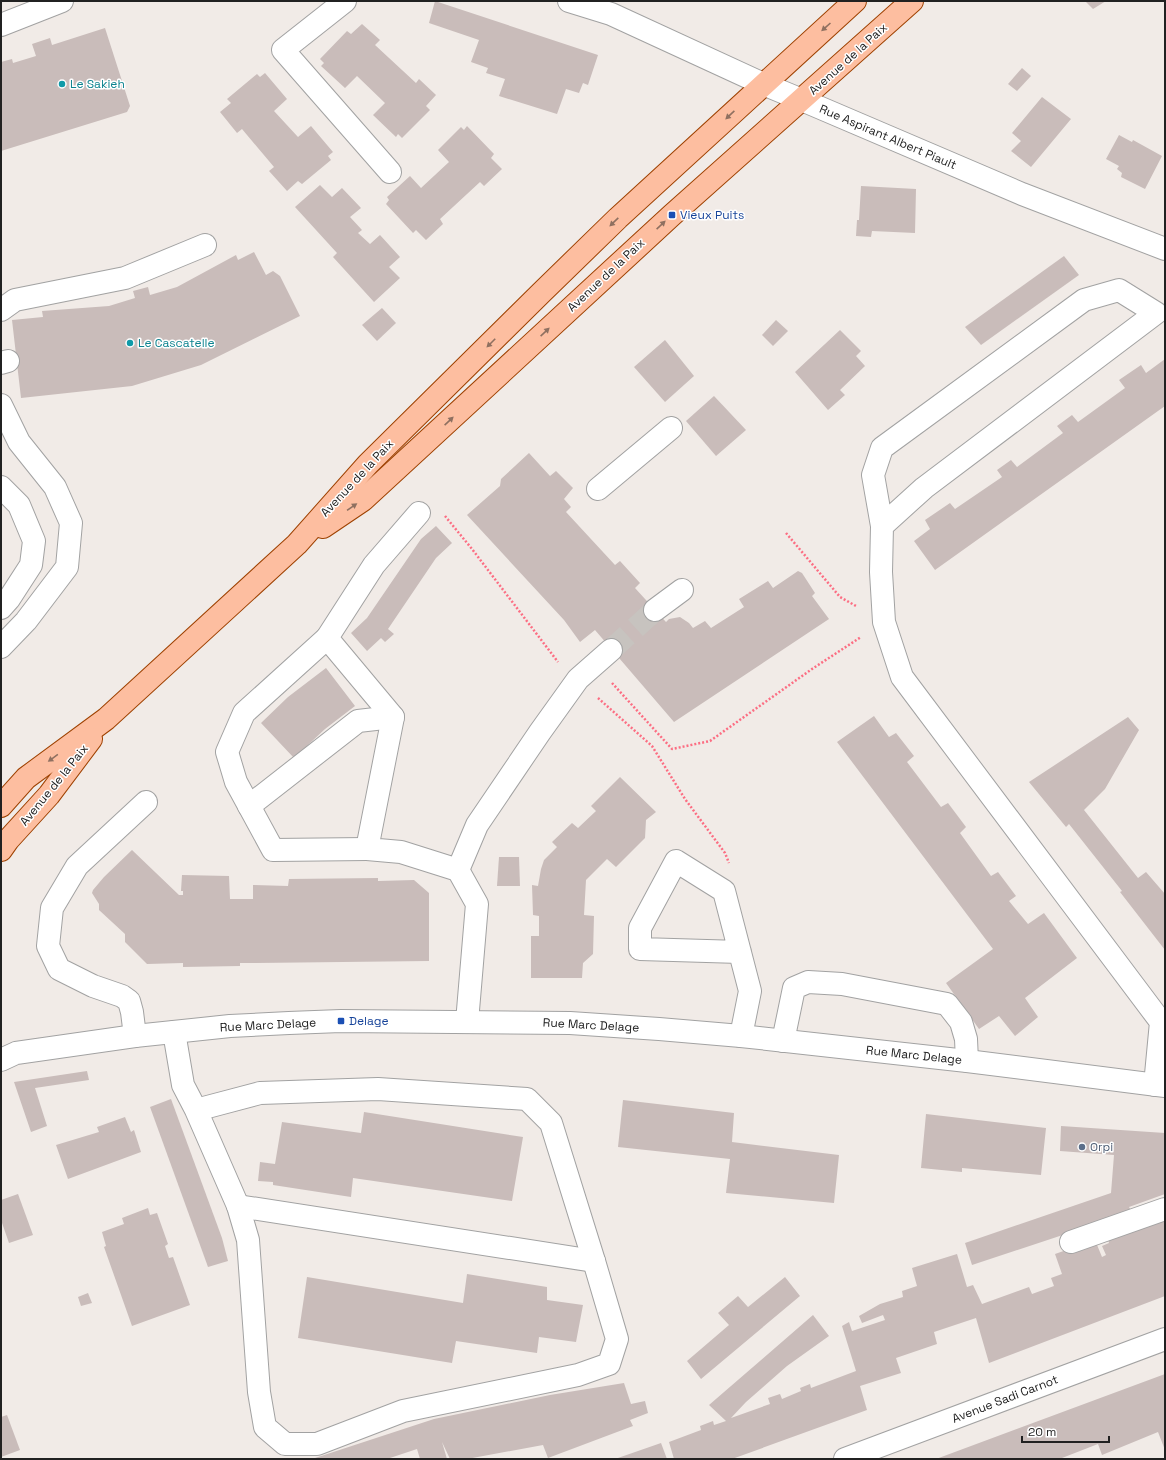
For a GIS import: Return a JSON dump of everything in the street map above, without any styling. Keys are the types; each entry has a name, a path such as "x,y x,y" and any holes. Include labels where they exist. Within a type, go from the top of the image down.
{"main road":[{"name":"Avenue de la Paix","path":"1,806 26,778 106,718 297,544 368,464 540,293 618,218 855,1"},
{"name":"Avenue de la Paix","path":"297,544 363,500 672,215 912,1"},
{"name":"Avenue de la Paix","path":"1,850 8,840 49,795 106,718"}],"street":[{"path":"1,25 62,1"},
{"path":"345,1 283,50 390,172"},
{"name":"Rue Aspirant Albert Piault","path":"569,1 611,14 763,84 1022,194 1165,250"},
{"path":"1,310 15,300 125,278 205,245"},
{"path":"882,526 924,488 1160,313 1119,290 1084,300 882,448 873,475 882,526 881,572 884,622 902,677 1160,1022 1162,1040 1160,1086"},
{"path":"1,405 19,442 55,487 71,523 67,567 26,621 1,647"},
{"path":"598,489 671,428"},
{"path":"1,487 19,505 34,541 31,565 9,599 1,608"},
{"path":"419,513 374,565 327,638 244,713 227,752 236,782 273,850 366,849 402,852 458,870 477,904 467,1022"},
{"path":"655,610 682,590"},
{"path":"327,638 393,717"},
{"path":"458,870 477,825 540,732 578,680 611,650"},
{"path":"249,806 358,721 393,717"},
{"path":"366,849 393,717"},
{"path":"135,1036 129,1001 122,996 93,986 59,969 48,946 52,908 77,866 146,802"},
{"path":"740,952 640,949 640,928 676,861 724,891 740,952 750,991 741,1036"},
{"path":"783,1041 794,988 808,982 842,984 947,1004 961,1022 966,1039 967,1061"},
{"name":"Rue Marc Delage","path":"6,1055 135,1036 289,1022 342,1021 570,1024 659,1029 741,1036 967,1061 1160,1086"},
{"path":"174,1032 183,1085 196,1110 238,1206 248,1240 259,1392 265,1427 285,1444 317,1444 403,1411 578,1375 609,1364 617,1338 594,1260 551,1123 527,1099 378,1089 260,1093 196,1110"},
{"path":"238,1206 594,1260"},
{"path":"1071,1242 1165,1209"},
{"name":"Avenue Sadi Carnot","path":"845,1459 1165,1339"}],"path":[{"path":"444,515 472,549 561,666 652,746 685,800 725,853 730,865"},
{"path":"595,664 672,749 710,741 812,669 884,622 840,597 786,533"}],"building":[{"path":"435,1 598,55 588,85 583,83 579,93 566,89 557,114 499,96 505,79 486,73 488,68 471,62 479,40 429,23"},
{"path":"1085,1 1106,1 1093,9"},
{"path":"362,24 380,40 375,45 416,83 419,79 436,95 426,106 430,110 402,138 398,134 396,137 373,115 385,103 357,76 345,88 321,66 324,63 320,59 347,31 351,34"},
{"name":"Le Sakieh","path":"105,28 130,106 127,112 1,151 1,62 12,59 13,63 36,56 32,44 50,38 52,45"},
{"path":"1022,68 1031,76 1017,91 1008,84"},
{"path":"265,73 287,99 274,111 298,137 311,126 333,152 328,156 331,160 302,184 298,181 287,191 269,171 274,167 242,129 237,133 220,112 231,103 227,99 257,74 260,77"},
{"path":"1042,97 1071,119 1031,167 1011,151 1021,141 1012,133"},
{"path":"467,126 494,154 491,158 502,169 484,186 480,182 440,219 443,224 426,240 416,230 413,233 386,204 389,200 387,197 410,176 421,188 449,162 438,150 461,127 464,130"},
{"path":"1119,135 1132,142 1133,140 1162,156 1145,189 1121,177 1122,173 1117,169 1119,166 1106,159"},
{"path":"320,185 332,197 342,188 361,208 350,217 362,230 358,233 370,244 380,235 400,257 389,267 400,278 374,302 333,257 337,253 295,207"},
{"path":"861,186 916,189 915,233 872,231 871,237 856,236 857,220 859,220"},
{"name":"Le Cascatelle","path":"254,252 266,275 273,271 280,276 300,316 201,365 132,386 21,398 12,320 43,317 42,311 109,306 135,298 133,291 148,287 150,295 177,287 236,255 238,260"},
{"path":"1064,256 1079,275 981,345 965,327"},
{"path":"382,308 396,323 377,341 362,325"},
{"path":"776,320 788,331 773,346 762,335"},
{"path":"840,330 861,351 856,356 865,366 840,390 845,395 828,410 795,372"},
{"path":"665,340 694,376 665,402 634,367"},
{"path":"1165,359 1165,406 935,570 914,541 930,529 925,520 950,503 955,509 1002,477 997,470 1011,460 1017,467 1063,433 1057,426 1072,415 1078,422 1125,388 1119,380 1141,365 1146,373"},
{"path":"714,396 746,430 716,456 686,421"},
{"path":"529,453 550,476 556,471 573,488 564,499 571,507 566,512 615,565 620,561 640,583 635,588 666,622 669,619 680,617 689,623 693,628 705,621 711,628 744,607 739,599 768,581 773,588 798,571 802,573 815,593 812,596 829,619 674,722 595,630 580,642 564,620 467,515 500,486 501,479"},
{"path":"436,526 452,543 436,558 388,629 394,634 385,642 381,638 367,651 351,633 367,618 421,539"},
{"path":"326,668 355,706 325,729 294,758 261,723 288,697"},
{"path":"874,716 889,737 896,733 914,756 907,762 941,807 948,803 966,827 960,833 991,876 998,872 1016,896 1009,901 1028,924 1044,913 1077,958 1025,998 1038,1017 1015,1036 999,1016 979,1029 946,983 993,949 837,742"},
{"path":"1128,717 1139,730 1105,789 1084,810 1138,878 1146,872 1165,894 1165,950 1120,892 1122,891 1069,824 1066,827 1029,782"},
{"path":"620,777 656,812 646,820 645,838 616,867 607,859 586,880 584,915 594,916 593,954 583,963 582,978 531,978 531,936 539,936 539,916 533,915 532,885 538,886 544,860 557,847 552,842 572,823 578,828 596,811 591,806"},
{"path":"132,850 179,895 183,895 183,891 181,891 182,875 229,876 230,899 253,899 253,885 288,886 289,879 378,878 378,881 414,880 429,893 429,961 240,963 240,966 183,967 183,963 147,964 125,942 125,934 99,910 99,904 92,893 104,877"},
{"path":"499,857 519,857 520,886 497,886"},
{"path":"87,1071 89,1080 35,1088 47,1126 31,1132 14,1082"},
{"path":"171,1099 222,1238 228,1261 208,1267 150,1107"},
{"path":"623,1100 734,1113 732,1142 839,1155 834,1203 726,1193 730,1159 618,1147"},
{"path":"364,1112 523,1137 512,1201 353,1178 351,1197 273,1185 273,1182 258,1181 260,1162 275,1164 282,1122 361,1133"},
{"path":"926,1114 1046,1128 1041,1175 962,1168 962,1172 921,1168"},
{"path":"125,1117 131,1132 134,1130 141,1152 68,1179 56,1145 99,1132 97,1127"},
{"path":"1061,1126 1165,1133 1165,1194 1129,1207 1132,1212 972,1265 965,1243 1111,1193 1114,1155 1060,1151"},
{"path":"18,1194 33,1235 9,1243 1,1220 1,1200"},
{"path":"148,1208 150,1215 157,1213 168,1244 165,1246 169,1258 173,1257 190,1305 132,1326 104,1247 106,1246 102,1232 124,1224 122,1218"},
{"path":"1165,1216 1165,1296 989,1363 976,1318 934,1332 937,1344 896,1358 901,1373 860,1386 867,1410 732,1459 674,1459 669,1442 701,1430 700,1426 713,1421 714,1425 726,1421 709,1405 813,1315 829,1336 787,1366 746,1402 731,1418 770,1404 768,1398 780,1394 782,1399 801,1391 800,1388 810,1384 811,1388 856,1371 842,1326 849,1322 852,1331 885,1320 883,1315 862,1323 859,1316 880,1304 903,1297 902,1291 917,1286 912,1268 957,1254 967,1287 973,1285 982,1304 1029,1287 1032,1294 1054,1286 1051,1278 1062,1274 1055,1254 1095,1240 1102,1257 1106,1255 1102,1246 1109,1243 1107,1236"},
{"path":"467,1274 547,1287 547,1300 583,1305 576,1342 539,1337 537,1353 456,1341 452,1363 298,1338 307,1277 463,1303"},
{"path":"785,1277 800,1296 701,1379 687,1361 729,1325 718,1313 738,1296 748,1307"},
{"path":"88,1293 92,1303 81,1306 78,1297"},
{"path":"1165,1374 1165,1450 1158,1432 1102,1455 1098,1444 1062,1458 1063,1459 936,1459"},
{"path":"624,1383 631,1404 645,1401 648,1413 630,1420 633,1426 548,1458 543,1445 467,1459 450,1459 442,1442 447,1459 420,1459 417,1449 387,1459 312,1459 434,1419 550,1395"},
{"path":"7,1415 20,1450 1,1457 1,1417"},
{"path":"661,1443 667,1459 615,1459"}],"tunnel":[{"path":"611,650 655,610"}],"place":[{"name":"Le Sakieh","path":"62,84"},
{"name":"Vieux Puits","path":"672,215"},
{"name":"Le Cascatelle","path":"130,343"},
{"name":"Delage","path":"341,1021"},
{"name":"Orpi","path":"1082,1147"}]}
